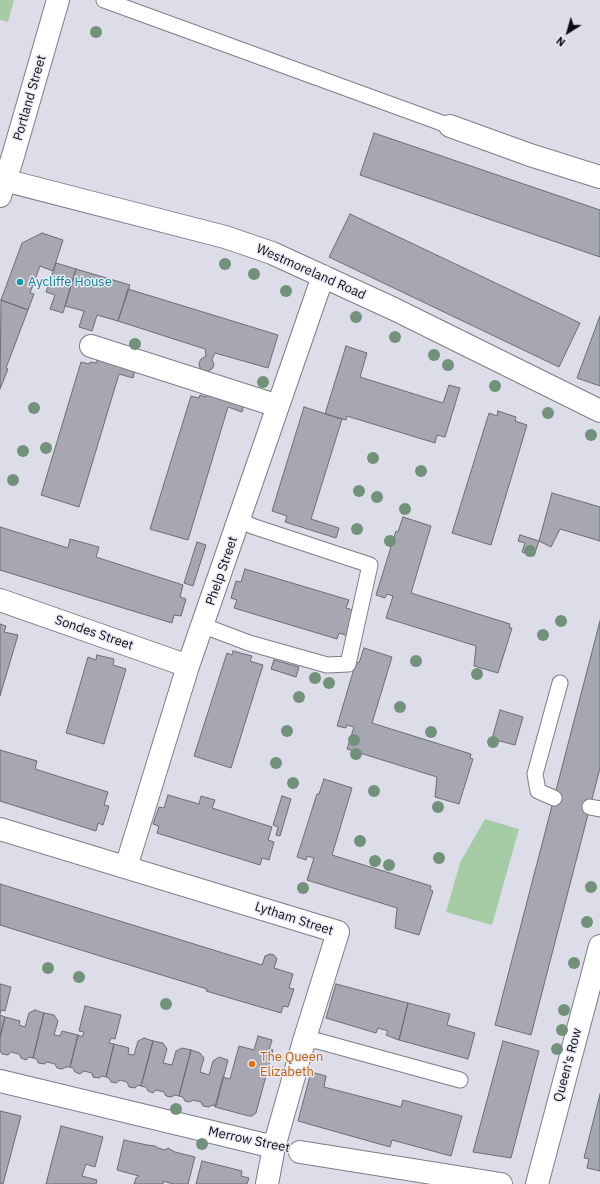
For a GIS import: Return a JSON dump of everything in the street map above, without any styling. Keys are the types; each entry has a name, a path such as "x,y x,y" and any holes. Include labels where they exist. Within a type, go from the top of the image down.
{"street":[{"name":"Portland Street","path":"2,185 58,0"},
{"path":"450,126 530,155 600,177"},
{"name":"Westmoreland Road","path":"2,185 225,237 272,253 394,309 600,411"},
{"name":"Phelp Street","path":"126,866 188,666 323,276"},
{"path":"91,346 278,406"},
{"name":"Sondes Street","path":"0,600 188,666"},
{"name":"Lytham Street","path":"0,829 126,866 338,932 304,1041 274,1147 267,1184"},
{"name":"Queen's Row","path":"537,1184 598,959"},
{"name":"Merrow Street","path":"0,1082 274,1147"},
{"name":"Merrow Street","path":"300,1152 501,1184"}],"lane":[{"path":"104,0 450,126"},
{"path":"202,628 212,629 249,643 327,665 348,664 370,565 252,526 239,519"},
{"path":"554,798 538,791 535,774 560,683"},
{"path":"304,1041 318,1041 460,1080"},
{"name":"Merrow Street","path":"274,1147 288,1148 300,1152"}],"green space":[{"path":"0,0 14,0 8,22 0,20"},
{"path":"485,819 519,829 492,925 446,912 460,863"}],"building":[{"path":"374,133 600,210 600,257 360,175"},
{"path":"350,214 580,323 559,367 329,257"},
{"name":"Aycliffe House","path":"42,233 63,240 53,271 40,266 30,293 34,294 28,310 1,300 22,243"},
{"path":"56,263 76,269 63,313 50,309 55,295 46,292"},
{"path":"76,269 130,285 118,321 97,315 92,331 79,327 84,311 65,306"},
{"path":"128,289 278,335 268,368 215,353 212,359 214,365 212,369 206,372 202,370 199,363 201,359 206,356 205,349 118,321"},
{"path":"1,300 28,310 6,368 8,369 0,389"},
{"path":"600,316 600,386 577,378"},
{"path":"346,346 367,353 360,377 443,403 449,385 460,388 445,437 437,435 435,443 347,416 346,420 325,414"},
{"path":"98,358 135,369 133,378 119,374 79,507 41,495 81,362 89,364 90,362 96,363"},
{"path":"207,392 244,403 242,412 228,407 188,540 150,529 191,396 199,398 200,395 206,397"},
{"path":"304,407 342,419 311,519 339,528 336,538 285,522 287,516 272,511"},
{"path":"498,411 516,417 515,421 527,425 491,545 452,533 489,413 497,416"},
{"path":"552,493 600,507 600,541 560,529 551,547 539,541"},
{"path":"403,517 431,526 411,593 510,624 509,628 512,628 498,673 474,666 476,646 386,618 393,596 387,594 385,598 376,595 396,531 398,532"},
{"path":"0,527 68,548 70,539 99,547 96,557 183,585 180,597 186,599 181,616 174,615 172,623 0,570"},
{"path":"520,535 539,541 534,556 522,552 525,543 518,541"},
{"path":"197,542 206,545 193,586 184,583"},
{"path":"245,569 349,600 346,608 356,611 348,636 339,633 337,639 234,608 237,600 231,598 236,581 241,582"},
{"path":"600,621 600,768 531,1035 495,1025"},
{"path":"0,624 6,626 4,632 18,635 0,696"},
{"path":"364,648 392,657 372,723 471,754 470,758 473,759 459,804 435,797 437,777 347,749 354,727 347,725 346,728 337,726 356,662 359,663"},
{"path":"233,651 252,656 250,661 263,665 231,768 194,756 227,653 232,655"},
{"path":"97,655 114,659 113,665 126,669 104,744 66,733 88,657 96,660"},
{"path":"274,660 299,667 296,677 271,669"},
{"path":"500,710 523,717 515,745 492,739"},
{"path":"0,750 37,761 35,769 108,792 104,805 109,806 103,825 98,823 96,831 0,801"},
{"path":"324,779 352,788 332,855 431,886 430,890 433,891 419,935 395,928 397,908 307,880 314,858 307,856 306,860 297,857 317,794 319,794"},
{"path":"168,795 199,804 201,796 215,800 212,808 272,827 268,840 274,842 269,860 262,858 260,865 157,833 159,826 153,824 159,807 164,808"},
{"path":"282,796 291,799 280,836 276,835 278,827 273,825"},
{"path":"0,884 262,965 265,956 270,954 274,955 277,959 274,968 293,974 289,988 294,989 288,1007 283,1006 281,1013 206,991 207,989 0,925"},
{"path":"0,984 11,987 5,1011 1,1010 0,1014"},
{"path":"336,984 408,1003 399,1040 386,1035 388,1031 378,1028 376,1033 326,1018"},
{"path":"408,1003 450,1014 447,1025 475,1033 468,1059 399,1040"},
{"path":"85,1006 121,1015 115,1039 111,1038 109,1043 114,1044 106,1077 93,1077 92,1073 84,1071 80,1074 75,1072 73,1068 70,1067 78,1035 82,1037 84,1032 79,1031"},
{"path":"35,1010 44,1013 33,1058 29,1057 26,1060 21,1058 19,1054 11,1052 8,1055 2,1054 0,1050 0,1037 5,1017 20,1021 19,1025 25,1027 29,1013"},
{"path":"44,1013 54,1015 58,1021 54,1035 60,1036 62,1031 78,1035 70,1067 62,1069 57,1068 55,1064 47,1062 44,1064 38,1063 37,1059 33,1058"},
{"path":"0,1015 5,1017 0,1037"},
{"name":"The Queen Elizabeth","path":"258,1036 272,1040 269,1050 273,1050 256,1113 249,1116 215,1107 223,1077 230,1079 239,1046 254,1050"},
{"path":"144,1038 153,1041 141,1086 138,1085 135,1088 129,1087 127,1082 120,1080 116,1083 111,1082 109,1078 106,1077 114,1044 129,1048 128,1054 134,1055 138,1041"},
{"path":"153,1041 163,1043 167,1049 163,1063 172,1065 176,1051 182,1048 191,1050 179,1096 166,1096 164,1092 156,1090 153,1093 148,1091 146,1087 141,1086"},
{"path":"503,1041 539,1051 511,1158 473,1152"},
{"path":"191,1050 200,1053 204,1058 200,1072 209,1075 213,1061 219,1057 228,1060 216,1106 203,1106 201,1102 193,1100 190,1102 185,1101 183,1097 179,1096"},
{"path":"311,1072 326,1076 324,1087 401,1107 403,1100 462,1116 451,1156 392,1140 390,1147 298,1121"},
{"path":"600,1094 600,1171 587,1168 589,1159 584,1158"},
{"path":"0,1111 21,1116 3,1184 0,1184"},
{"path":"61,1126 103,1137 95,1167 86,1164 82,1176 97,1180 96,1184 46,1184"},
{"path":"124,1140 155,1146 165,1150 168,1148 175,1152 195,1157 188,1184 173,1184 163,1181 163,1184 134,1184 136,1178 139,1176 117,1170"},
{"path":"202,1161 242,1171 241,1176 249,1178 247,1184 196,1184"}],"place":[{"name":"Aycliffe House","path":"20,282"},
{"name":"The Queen Elizabeth","path":"252,1064"}]}
